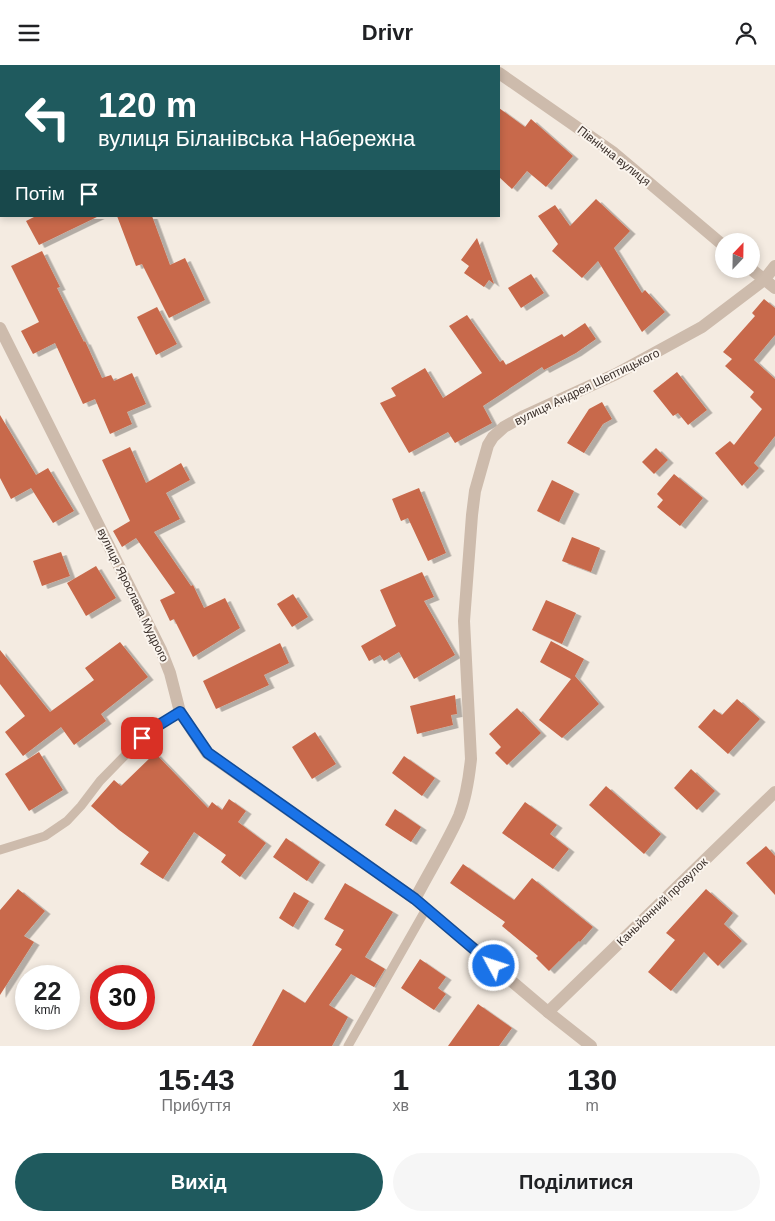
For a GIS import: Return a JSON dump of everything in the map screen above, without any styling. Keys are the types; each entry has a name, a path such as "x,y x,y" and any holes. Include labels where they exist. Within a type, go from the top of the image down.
{"street":[{"name":"Північна вулиця","path":"500,74 614,153 715,238"},
{"name":"вулиця Андрея Шептицького","path":"415,899 459,816 466,795 469,777 471,759 464,621 475,491 488,445 493,437 504,427 522,417 616,374 702,327 764,280 775,266"},
{"path":"760,277 775,288"},
{"name":"вулиця Ярослава Мудрого","path":"0,328 161,650 170,673 180,712 208,753 415,899 548,1012 592,1046"},
{"name":"Каньйонний провулок","path":"548,1012 775,792"}],"lane":[{"path":"0,850 46,836 67,821 82,806 100,781 142,738 180,712"},
{"path":"348,1046 426,909"}],"building":[{"path":"500,109 525,127 531,119 573,156 546,187 527,171 512,189 500,178"},
{"path":"596,199 630,231 614,248 642,293 645,290 665,312 642,332 598,261 582,278 552,251 558,244 538,216 555,205 570,226"},
{"path":"34,217 97,217 39,245 26,221"},
{"path":"117,217 152,217 170,265 185,258 205,300 169,318 142,264 136,266"},
{"path":"477,238 494,284 489,280 484,287 464,273 469,266 461,260"},
{"path":"42,251 60,287 57,288 102,378 111,375 114,381 132,373 146,404 127,412 132,424 110,434 95,399 83,404 55,343 33,354 21,331 39,322 11,266"},
{"path":"531,274 544,293 521,308 508,288"},
{"path":"764,299 775,308 775,335 754,360 775,379 775,436 754,463 759,468 742,486 715,453 730,441 734,445 762,409 750,397 754,392 725,366 732,359 723,352 755,316 752,313"},
{"path":"157,307 177,344 156,355 137,317"},
{"path":"467,315 500,362 503,360 506,365 562,334 564,337 585,323 596,339 576,353 544,370 542,367 483,406 492,423 455,443 448,432 409,453 380,403 396,396 391,388 425,368 443,398 482,373 449,326"},
{"path":"677,372 707,410 688,425 678,413 673,416 653,391"},
{"path":"602,402 612,419 603,424 584,453 567,443 589,409"},
{"path":"0,415 36,475 48,468 74,511 53,523 31,488 11,499 0,478"},
{"path":"130,447 146,483 181,463 190,480 166,493 180,519 154,532 191,586 193,585 204,608 225,598 240,628 193,657 174,619 170,621 160,600 175,593 136,538 122,547 113,531 130,521 102,460"},
{"path":"656,448 668,460 654,474 642,462"},
{"path":"674,474 703,498 680,526 657,507 663,500 657,494"},
{"path":"552,480 574,491 559,522 537,511"},
{"path":"419,488 446,553 428,561 408,518 401,521 392,499"},
{"path":"572,537 600,548 591,572 562,561"},
{"path":"61,552 70,576 42,586 33,561"},
{"path":"96,566 116,598 86,616 67,583"},
{"path":"422,572 434,597 424,601 455,655 414,679 399,652 384,661 380,655 369,661 361,646 396,626 380,590"},
{"path":"293,594 308,617 292,627 277,604"},
{"path":"546,600 576,613 562,644 532,630"},
{"path":"551,641 584,659 575,676 599,704 562,738 539,720 571,679 540,662"},
{"path":"120,642 148,677 101,714 106,721 74,745 61,727 23,756 5,732 25,716 0,684 0,650 50,712 94,680 85,668"},
{"path":"280,643 289,663 264,675 269,685 216,709 203,681"},
{"path":"455,695 457,714 451,715 453,725 417,734 410,706"},
{"path":"737,699 760,719 728,754 698,727 714,709 722,715"},
{"path":"517,708 541,733 507,765 495,753 501,747 489,734"},
{"path":"315,732 336,764 312,779 292,747"},
{"path":"39,752 63,790 29,811 5,774"},
{"path":"155,753 208,808 212,802 222,810 229,799 246,811 238,822 266,843 240,877 221,862 226,855 194,832 163,879 140,864 149,852 91,806 114,780 121,786"},
{"path":"404,756 435,778 422,796 392,773"},
{"path":"691,769 715,791 697,810 674,788"},
{"path":"606,786 661,834 644,854 589,805"},
{"path":"525,802 557,825 550,834 569,849 553,869 502,833"},
{"path":"395,809 421,827 411,842 385,825"},
{"path":"286,838 320,862 307,881 273,857"},
{"path":"766,846 775,856 775,895 746,863"},
{"path":"463,864 514,900 532,878 593,927 549,971 536,958 538,956 502,926 505,922 450,883"},
{"path":"345,883 393,912 365,957 385,969 374,987 351,974 329,1005 348,1017 332,1046 252,1046 283,989 305,1003 342,949 335,945 344,930 324,919"},
{"path":"18,889 45,911 24,936 34,942 19,965 15,965 15,972 0,995 0,910"},
{"path":"706,889 733,913 724,924 742,941 718,966 704,952 671,991 648,972 675,940 666,933"},
{"path":"294,892 309,901 293,927 279,918"},
{"path":"420,959 446,977 438,988 446,994 434,1010 401,988"},
{"path":"478,1004 512,1028 499,1046 448,1046"}],"route":[{"path":"142,738 180,712 208,753 415,899 494,966"}]}
